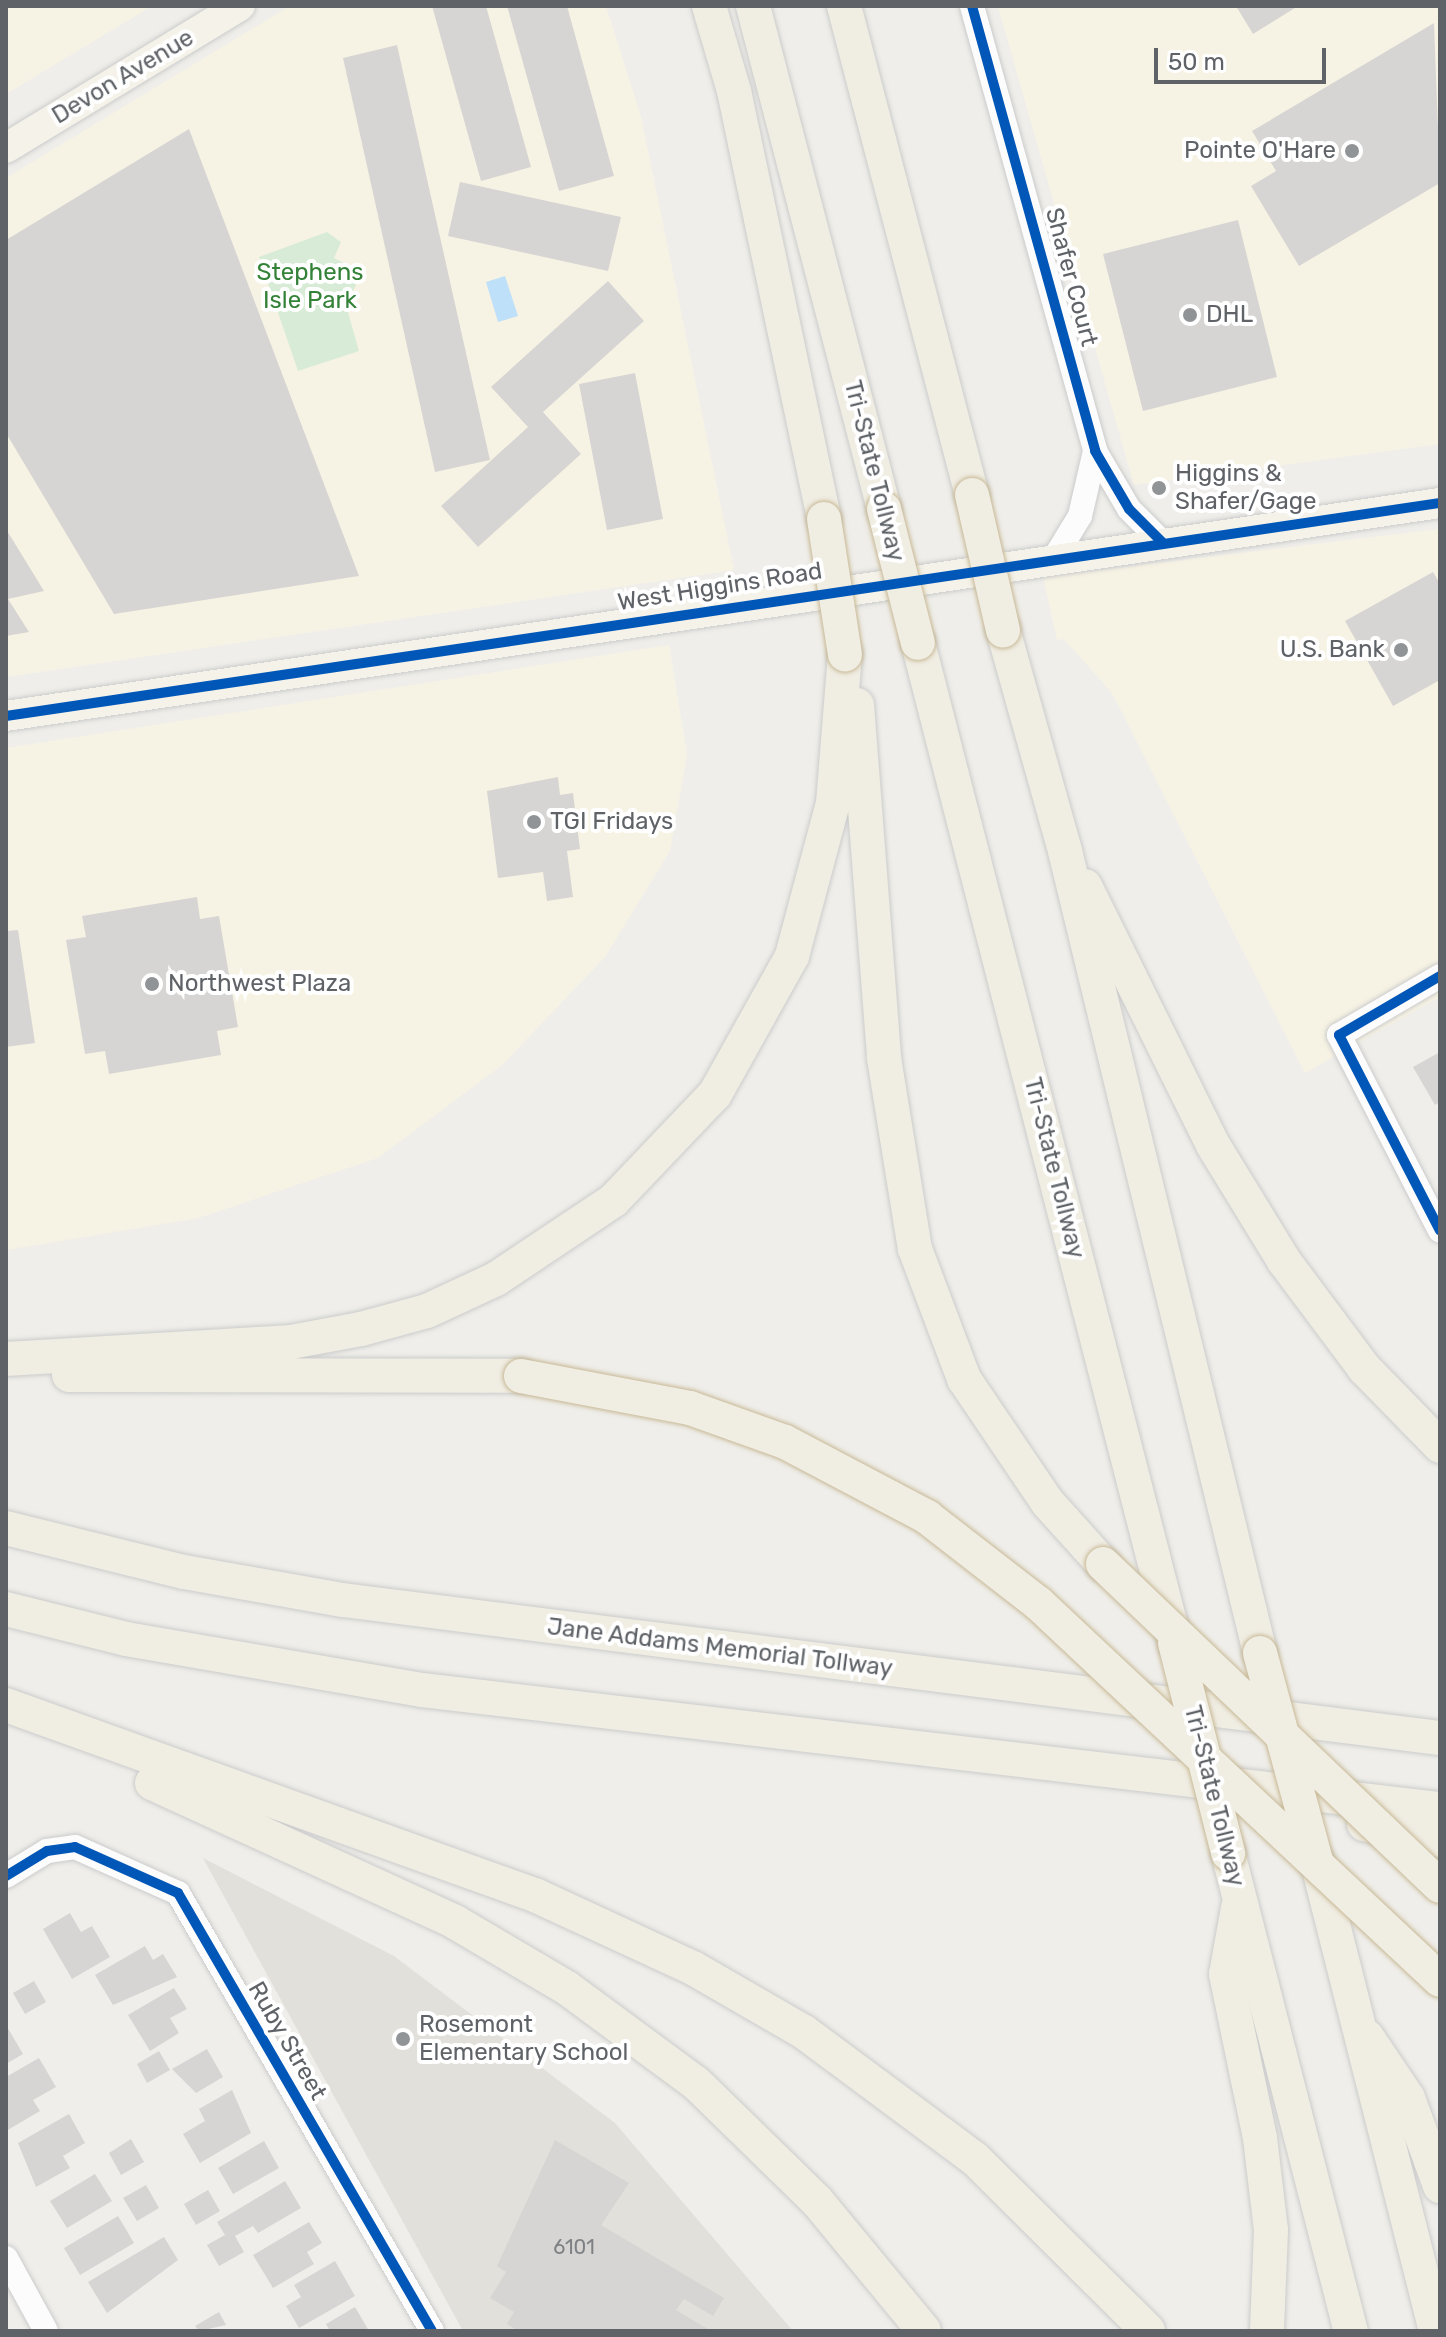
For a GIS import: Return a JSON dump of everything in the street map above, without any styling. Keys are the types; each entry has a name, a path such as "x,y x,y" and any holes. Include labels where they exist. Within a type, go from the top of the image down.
{"highway":[{"path":"709,6 734,91 824,519 845,654 861,725 884,1058 915,1249 964,1379 1011,1453 1103,1564 1440,1886"},
{"name":"Tri-State Tollway","path":"753,6 1351,2331"},
{"path":"844,6 972,495 1003,630 1065,851 1260,1653 1317,1861 1351,2014 1436,2331"},
{"path":"6,1359 291,1342 361,1329 427,1311 496,1279 614,1200 715,1094 792,956 833,803 845,654"},
{"path":"1065,851 1131,967 1213,1145 1284,1261 1364,1368 1440,1446"},
{"path":"6,1374 521,1376 690,1408 785,1442 927,1517 1038,1603 1440,1980"},
{"name":"Jane Addams Memorial Tollway","path":"6,1528 184,1572 343,1600 1440,1738"},
{"path":"6,1609 126,1639 422,1690 1440,1809"},
{"path":"6,1705 82,1736 537,1896 693,1968 804,2032 975,2159 1148,2331"},
{"path":"82,1736 148,1781 455,1922 567,1988 696,2083 817,2201 924,2331"},
{"path":"1274,1789 1346,1820 1440,1840"},
{"path":"1240,1896 1226,1974 1260,2138 1271,2230 1267,2331"},
{"path":"1351,2014 1408,2098 1440,2186"}],"main road":[{"name":"Devon Avenue","path":"6,148 240,6"},
{"name":"West Higgins Road","path":"6,716 1055,557 1440,503"}],"street":[{"name":"Shafer Court","path":"972,6 1095,451 1129,509 1162,542"},
{"name":"Shafer Court","path":"1055,557 1080,516 1095,451"},
{"path":"1440,976 1339,1035 1440,1231"},
{"name":"Ruby Street","path":"6,1876 47,1851 75,1847 178,1893 432,2331"},
{"path":"6,2258 46,2331"}],"shaded area":[{"path":"6,6 152,6 6,94"},
{"path":"290,6 606,6 641,117 734,570 6,677 6,178"},
{"path":"998,6 1440,6 1440,444 1134,485"},
{"path":"1440,529 1440,997 1305,1073 1112,693 1064,639 1057,640 1043,577"},
{"path":"669,645 687,754 670,851 605,957 501,1066 378,1158 198,1218 6,1250 6,748"},
{"name":"Rosemont Elementary School","path":"203,1858 394,1956 615,2123 793,2331 463,2331"}],"green space":[{"name":"Stephens Isle Park","path":"327,232 341,242 334,258 362,273 346,305 359,351 298,371 259,257"}],"water":[{"path":"505,276 518,316 498,322 486,282"}],"building":[{"path":"432,6 486,6 531,167 481,181"},
{"path":"507,6 567,6 614,176 559,191"},
{"path":"1236,6 1298,6 1253,34"},
{"name":"Pointe O'Hare","path":"1434,23 1440,183 1299,266 1251,186 1276,171 1252,131"},
{"path":"397,45 490,460 435,472 343,58"},
{"path":"189,129 359,576 114,614 6,433 6,240"},
{"path":"460,182 621,217 608,271 448,236"},
{"name":"DHL","path":"1238,220 1277,377 1143,411 1103,254"},
{"path":"608,281 644,321 543,412 581,454 478,547 441,506 528,427 491,387"},
{"path":"635,373 663,519 607,530 579,384"},
{"path":"6,529 44,591 8,599 29,632 6,636"},
{"name":"U.S. Bank","path":"1433,572 1440,584 1440,680 1393,706 1345,621"},
{"name":"TGI Fridays","path":"558,777 560,795 573,793 580,849 567,851 573,897 547,901 543,872 498,878 487,791"},
{"name":"Northwest Plaza","path":"197,897 200,919 219,916 238,1027 217,1031 221,1055 109,1074 105,1051 85,1054 66,940 86,937 82,916"},
{"path":"18,930 35,1043 6,1047 6,931"},
{"path":"1440,1052 1440,1102 1435,1105 1413,1067"},
{"path":"70,1913 81,1932 92,1926 110,1957 72,1979 43,1929"},
{"path":"145,1946 153,1960 163,1954 177,1977 113,2005 95,1975"},
{"path":"34,1981 46,2002 25,2014 13,1993"},
{"path":"174,1988 187,2009 170,2018 179,2033 150,2051 128,2015"},
{"path":"6,2025 23,2054 6,2064"},
{"path":"207,2049 223,2077 196,2093 172,2069"},
{"path":"159,2051 170,2070 147,2083 137,2064"},
{"path":"39,2058 56,2087 33,2100 40,2111 6,2131 6,2077"},
{"path":"232,2090 251,2133 200,2163 183,2134 205,2121 199,2109"},
{"path":"69,2114 85,2143 63,2156 70,2168 36,2187 18,2143"},
{"path":"131,2139 144,2162 121,2175 109,2153"},
{"path":"555,2140 629,2183 601,2225 724,2298 713,2316 684,2299 676,2310 711,2331 518,2331 507,2324 514,2312 490,2298 506,2272 497,2266"},
{"path":"264,2141 279,2168 233,2194 218,2168"},
{"path":"95,2174 112,2201 67,2228 50,2201"},
{"path":"285,2181 301,2208 258,2233 253,2226 235,2236 244,2252 219,2266 207,2245 225,2235 217,2222"},
{"path":"146,2185 159,2208 137,2221 123,2198"},
{"path":"208,2190 220,2211 196,2225 184,2204"},
{"path":"118,2216 134,2243 80,2275 64,2248"},
{"path":"309,2222 322,2243 307,2252 314,2264 273,2288 253,2255"},
{"path":"164,2237 178,2260 107,2313 88,2282"},
{"path":"335,2261 355,2296 299,2328 286,2306 301,2297 294,2285"},
{"path":"355,2307 369,2331 330,2331 326,2324"},
{"path":"219,2312 226,2325 199,2331 195,2326"}],"cycle path":[{"path":"972,6 1095,451 1129,509 1162,542"},
{"path":"6,716 1440,503"},
{"path":"1440,976 1339,1035 1440,1231"},
{"path":"6,1876 47,1851 75,1847 178,1893 432,2331"}],"place":[{"name":"Pointe O'Hare","path":"1352,151"},
{"name":"DHL","path":"1190,315"},
{"name":"Higgins & Shafer/Gage","path":"1159,488"},
{"name":"U.S. Bank","path":"1401,650"},
{"name":"TGI Fridays","path":"534,822"},
{"name":"Northwest Plaza","path":"152,984"},
{"name":"Rosemont Elementary School","path":"403,2039"}]}
